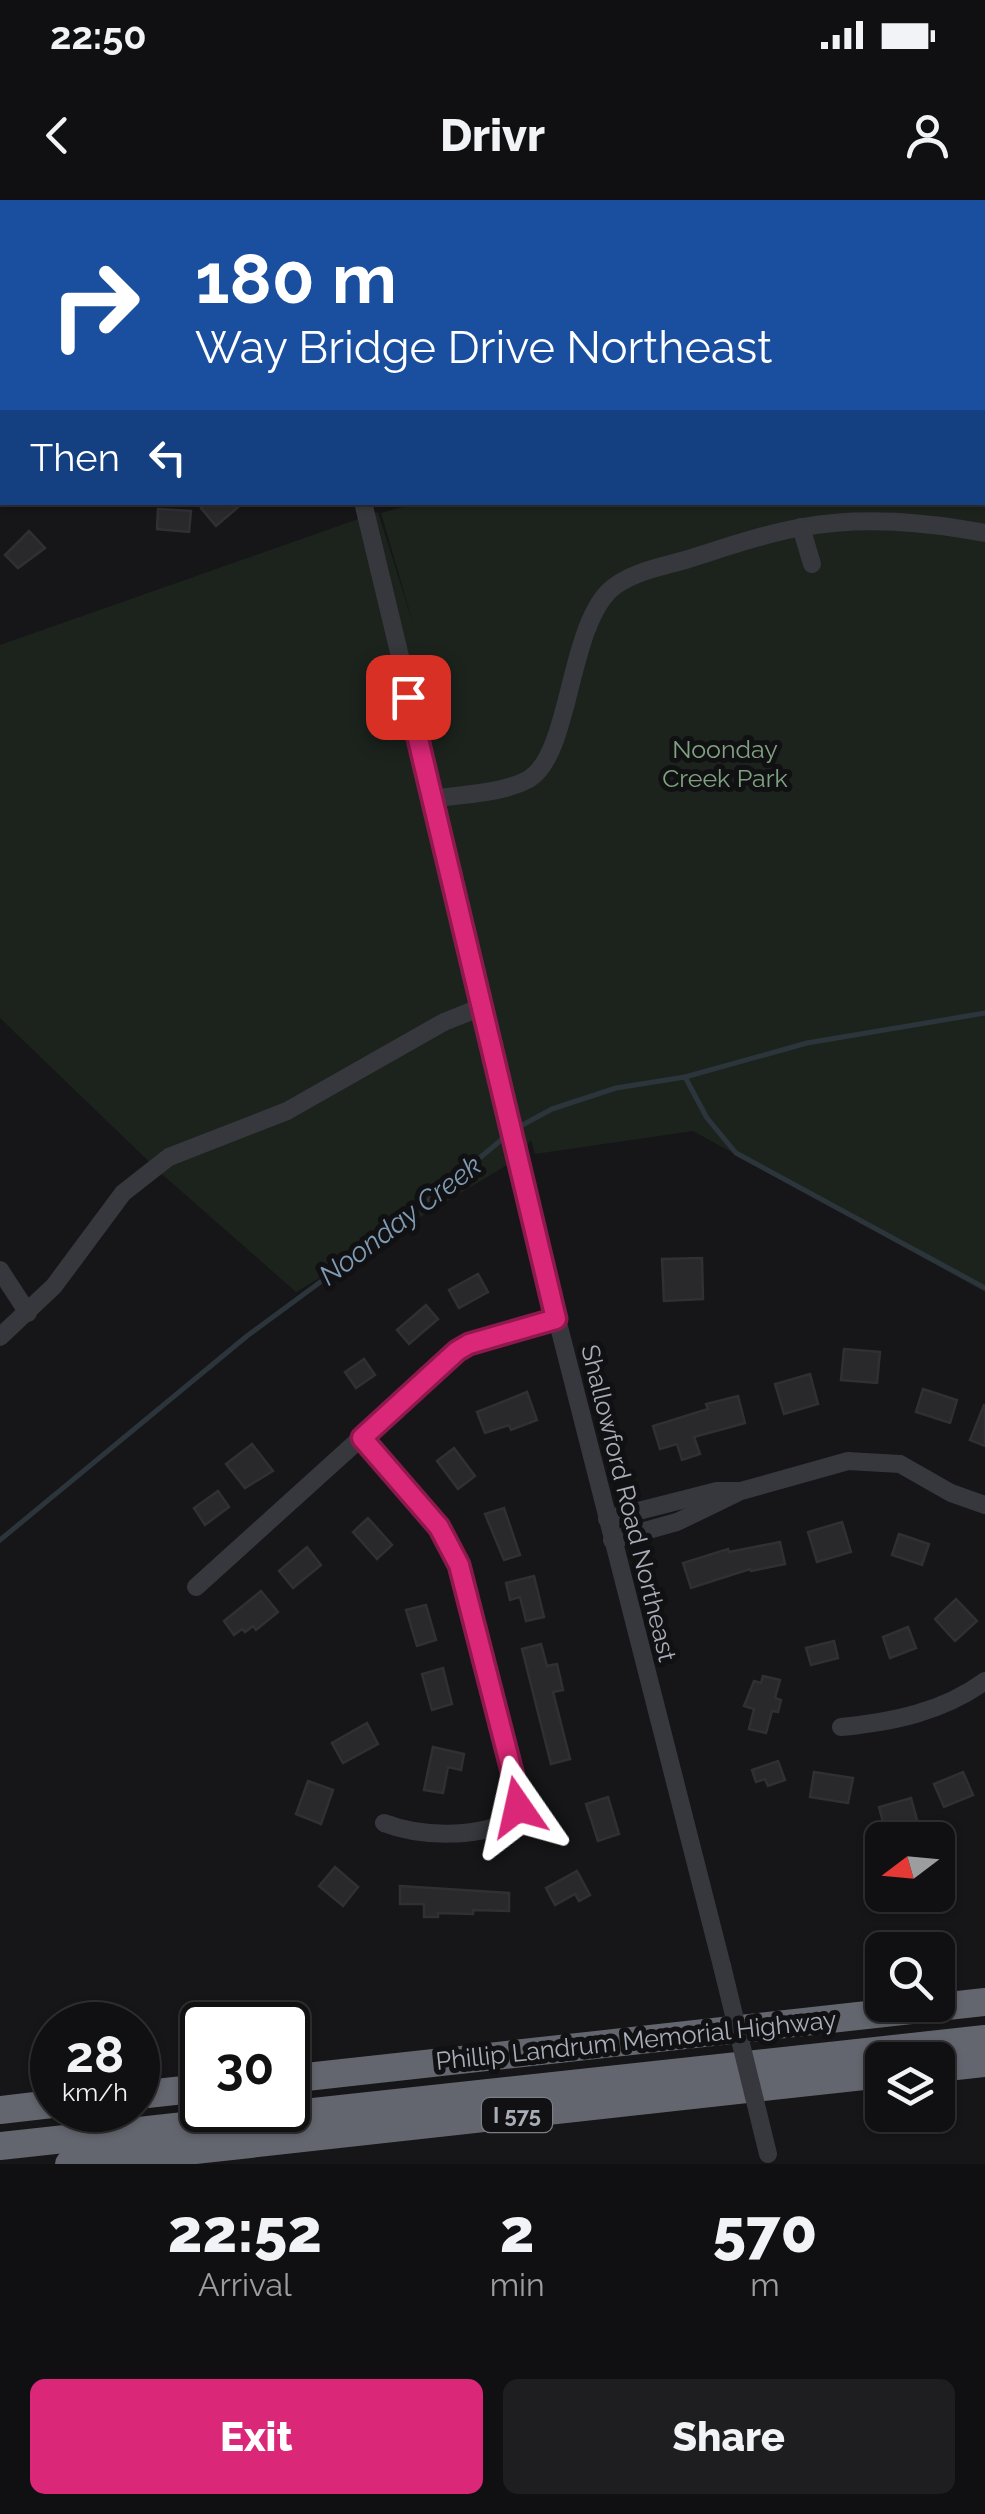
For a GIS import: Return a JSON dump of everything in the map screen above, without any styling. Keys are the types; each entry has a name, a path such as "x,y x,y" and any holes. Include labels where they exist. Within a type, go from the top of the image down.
{"highway":[{"name":"Phillip Landrum Memorial Highway","path":"310,2078 985,2002"},
{"path":"310,2079 676,2056 985,2022"},
{"path":"0,2146 985,2039"},
{"path":"955,2066 985,2062"},
{"name":"I 575","path":"68,2164 865,2076"},
{"path":"0,2110 30,2107"}],"street":[{"name":"Shallowford Road Northeast","path":"364,505 556,1319 770,2159"},
{"path":"432,799 505,787 526,780 541,768 552,744 586,629 614,587 674,564 801,527 890,521 985,533"},
{"path":"801,527 812,564"},
{"path":"0,1338 54,1286 123,1192 169,1157 287,1111 458,1014 484,1006"},
{"path":"0,1270 28,1313"},
{"path":"196,1587 457,1351 556,1319"},
{"path":"362,1438 439,1527 459,1565 522,1822 423,1835 384,1823"},
{"path":"607,1519 717,1492 742,1490 848,1461 900,1464 951,1493 985,1505"},
{"path":"612,1540 677,1522 742,1490"},
{"path":"842,1727 925,1711 950,1702 985,1681"}],"green space":[{"name":"Noonday Creek Park","path":"410,505 985,505 985,1292 693,1131 535,1154 531,1140 517,1159 296,1292 164,1176 0,1018 0,645 378,512 415,630 381,513"}],"building":[{"path":"204,505 240,505 216,526 201,508"},
{"path":"158,509 191,511 189,532 157,529"},
{"path":"29,531 45,548 18,568 5,555"},
{"path":"702,1258 703,1299 664,1301 662,1259"},
{"path":"478,1274 488,1292 459,1308 449,1290"},
{"path":"426,1305 438,1319 409,1344 397,1330"},
{"path":"844,1349 880,1352 877,1383 841,1380"},
{"path":"364,1359 375,1375 356,1388 345,1372"},
{"path":"810,1374 818,1404 784,1414 775,1384"},
{"path":"923,1389 957,1400 950,1423 916,1412"},
{"path":"527,1392 537,1420 511,1430 509,1425 485,1433 477,1412"},
{"path":"738,1396 745,1423 694,1437 700,1454 682,1460 677,1444 660,1449 653,1426 708,1409 706,1404"},
{"path":"985,1405 985,1446 970,1440"},
{"path":"252,1444 273,1471 245,1488 226,1464"},
{"path":"454,1448 475,1476 458,1489 437,1461"},
{"path":"218,1491 229,1507 205,1525 194,1508"},
{"path":"504,1508 520,1555 504,1560 485,1514"},
{"path":"368,1518 392,1545 377,1559 353,1532"},
{"path":"842,1522 851,1552 817,1562 808,1532"},
{"path":"899,1534 929,1544 922,1565 892,1555"},
{"path":"780,1542 785,1564 750,1569 691,1588 683,1563 728,1549 729,1552"},
{"path":"307,1547 321,1565 293,1588 279,1571"},
{"path":"534,1576 544,1617 526,1621 520,1597 510,1600 506,1583"},
{"path":"261,1591 278,1612 256,1630 253,1626 234,1635 224,1621"},
{"path":"956,1599 977,1621 955,1641 935,1619"},
{"path":"426,1605 436,1640 417,1646 406,1610"},
{"path":"908,1627 916,1648 890,1658 883,1637"},
{"path":"834,1641 838,1658 811,1665 806,1648"},
{"path":"541,1644 547,1666 557,1664 563,1690 553,1692 570,1759 551,1764 522,1649"},
{"path":"443,1668 452,1704 432,1710 422,1674"},
{"path":"763,1676 780,1680 775,1698 781,1700 778,1712 772,1711 766,1733 749,1729 754,1709 744,1706 754,1681 761,1683"},
{"path":"367,1723 378,1744 343,1763 332,1743"},
{"path":"433,1747 464,1754 461,1770 448,1767 443,1793 424,1790"},
{"path":"778,1761 785,1780 768,1786 765,1779 756,1782 752,1770"},
{"path":"814,1772 853,1778 848,1803 810,1797"},
{"path":"963,1772 973,1795 944,1807 934,1784"},
{"path":"308,1781 333,1790 321,1824 296,1814"},
{"path":"608,1797 619,1834 598,1841 586,1804"},
{"path":"911,1798 917,1820 883,1822 879,1807"},
{"path":"335,1867 358,1887 343,1906 319,1886"},
{"path":"577,1871 590,1895 579,1901 575,1894 555,1905 546,1888"},
{"path":"400,1886 509,1893 509,1911 473,1910 473,1914 438,1913 438,1917 424,1917 424,1904 400,1904"}],"waterway":[{"name":"Noonday Creek","path":"515,1129 552,1109 616,1088 685,1077 807,1043 985,1013"},
{"path":"685,1077 707,1118 736,1153 985,1288"},
{"name":"Noonday Creek","path":"0,1540 247,1336 410,1216 506,1136"}],"route":[{"path":"408,697 556,1319 457,1351 362,1438 439,1527 459,1565 518,1807"}]}
